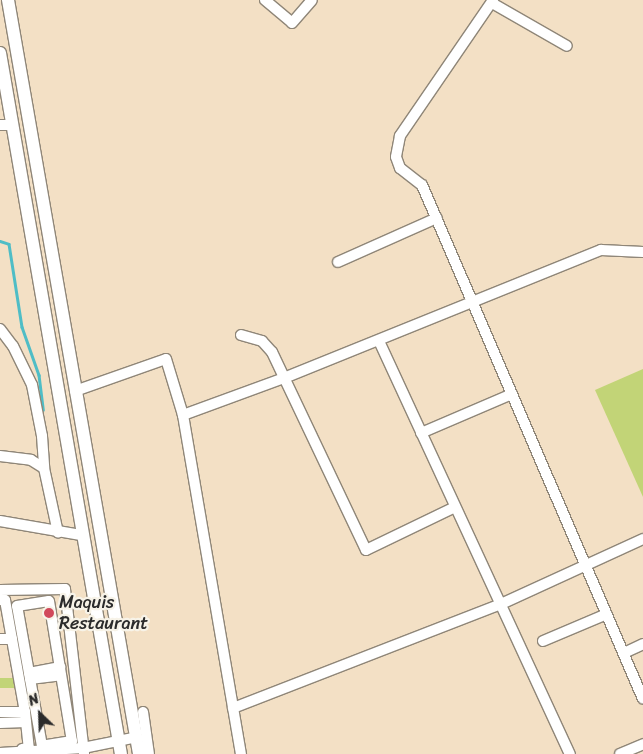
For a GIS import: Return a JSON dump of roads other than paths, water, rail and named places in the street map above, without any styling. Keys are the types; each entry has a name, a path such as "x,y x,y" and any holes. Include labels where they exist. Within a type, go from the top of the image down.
{"main road":[{"path":"8,0 139,754"},
{"path":"0,52 6,125 120,754"}],"street":[{"path":"265,0 292,23 312,0"},
{"path":"567,46 492,1 400,136 396,157 400,168 422,185 643,699"},
{"path":"338,262 437,218"},
{"path":"183,415 284,378 601,250 643,252"},
{"path":"0,329 13,346 32,385 42,436 44,468 58,533"},
{"path":"241,336 262,341 272,352 366,550 455,507"},
{"path":"379,340 570,754"},
{"path":"75,392 166,360 183,415 241,754"},
{"path":"421,433 512,394"},
{"path":"0,456 31,460 44,468"},
{"path":"0,522 58,533 81,535"},
{"path":"233,708 501,604 643,539"},
{"path":"0,590 65,589 84,751"},
{"path":"0,600 5,600 29,748 0,751"},
{"path":"49,601 72,742 42,746 30,676 17,606 49,601"},
{"path":"13,606 37,752"},
{"path":"543,641 607,614"},
{"path":"0,639 12,639"},
{"path":"624,653 643,644"},
{"path":"30,676 60,671"},
{"path":"0,712 25,717"},
{"path":"143,712 149,754"},
{"path":"0,722 25,717"},
{"path":"0,751 84,751 136,737"},
{"path":"620,754 643,744"}],"waterway":[{"path":"0,241 9,244 22,327 39,375 43,410"}],"place":[{"name":"Maquis Restaurant","path":"49,613"}]}
